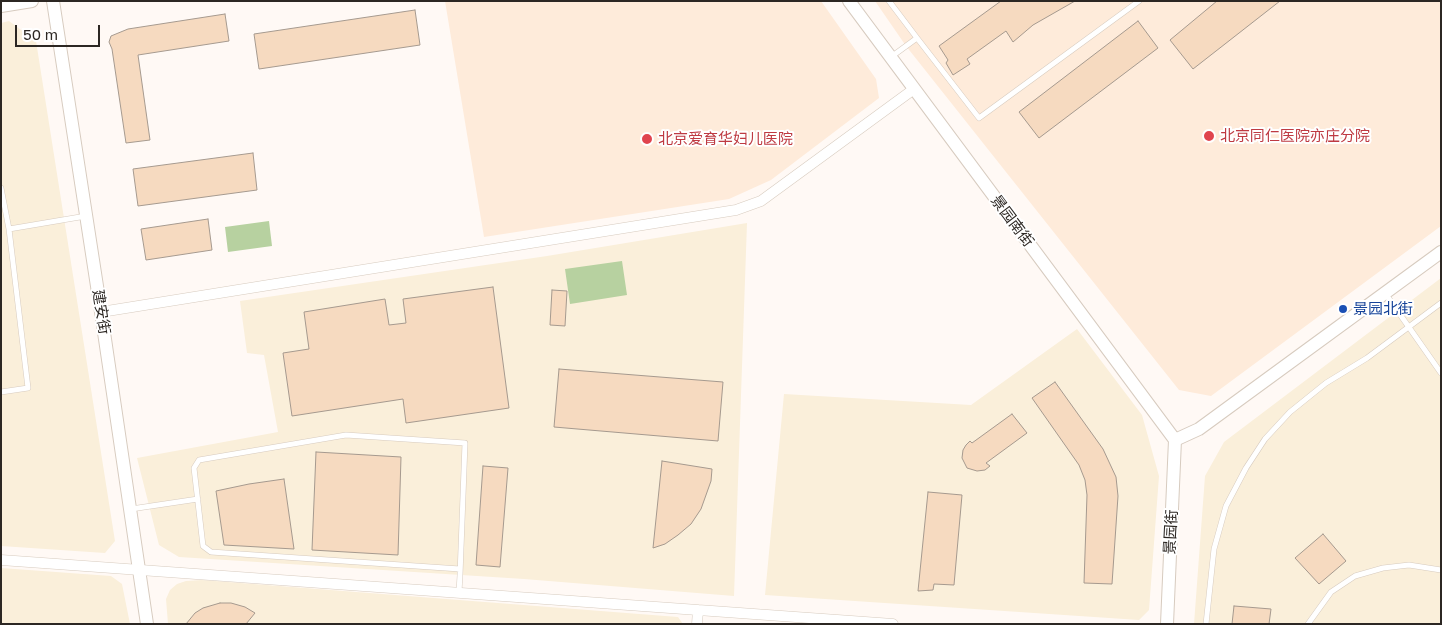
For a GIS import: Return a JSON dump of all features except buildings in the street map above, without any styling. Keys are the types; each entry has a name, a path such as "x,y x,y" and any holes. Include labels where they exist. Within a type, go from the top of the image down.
{"street":[{"path":"1,6 32,1"},
{"name":"建安街","path":"53,1 148,624"},
{"name":"景园南街","path":"849,1 1175,440"},
{"path":"101,312 736,210 761,201 914,89"},
{"path":"1175,440 1199,429 1441,252"},
{"name":"景园街","path":"1167,624 1175,440"},
{"path":"1,560 894,624"},
{"path":"697,624 698,610"}],"lane":[{"path":"889,1 979,118 1139,1"},
{"path":"890,58 917,38"},
{"path":"1,188 9,229 28,388 1,392"},
{"path":"9,229 86,216"},
{"path":"1385,292 1441,373"},
{"path":"1206,624 1214,549 1226,506 1246,468 1265,439 1290,412 1326,383 1367,358 1441,303"},
{"path":"459,592 460,569 465,443 346,435 200,460 194,468 203,546 211,552 460,569"},
{"path":"131,509 198,499"},
{"path":"1308,624 1331,592 1355,576 1383,568 1409,565 1441,570"}],"shaded area":[{"name":"北京爱育华妇儿医院","path":"445,1 821,1 876,79 879,98 771,180 729,199 484,237"},
{"name":"北京同仁医院亦庄分院","path":"875,1 1441,1 1441,226 1211,396 1179,390 906,46"},
{"path":"9,21 36,41 115,541 105,553 1,546 1,23"},
{"path":"747,223 734,596 524,579 179,557 159,545 137,458 278,432 264,355 247,353 240,301 547,256"},
{"path":"1441,278 1441,624 1194,624 1205,476 1224,442"},
{"path":"1077,329 1142,415 1159,476 1149,610 1139,620 765,595 784,394 971,405"},
{"path":"1,568 111,576 122,584 130,624 1,624"},
{"path":"202,580 678,617 683,624 168,624 166,599 170,590 177,584 186,581"}],"green space":[{"path":"269,221 272,246 228,252 225,227"},
{"path":"622,261 627,295 570,304 565,269"}],"place":[{"name":"北京同仁医院亦庄分院","path":"1209,136"},
{"name":"北京爱育华妇儿医院","path":"647,139"},
{"name":"景园北街","path":"1343,309"}]}
